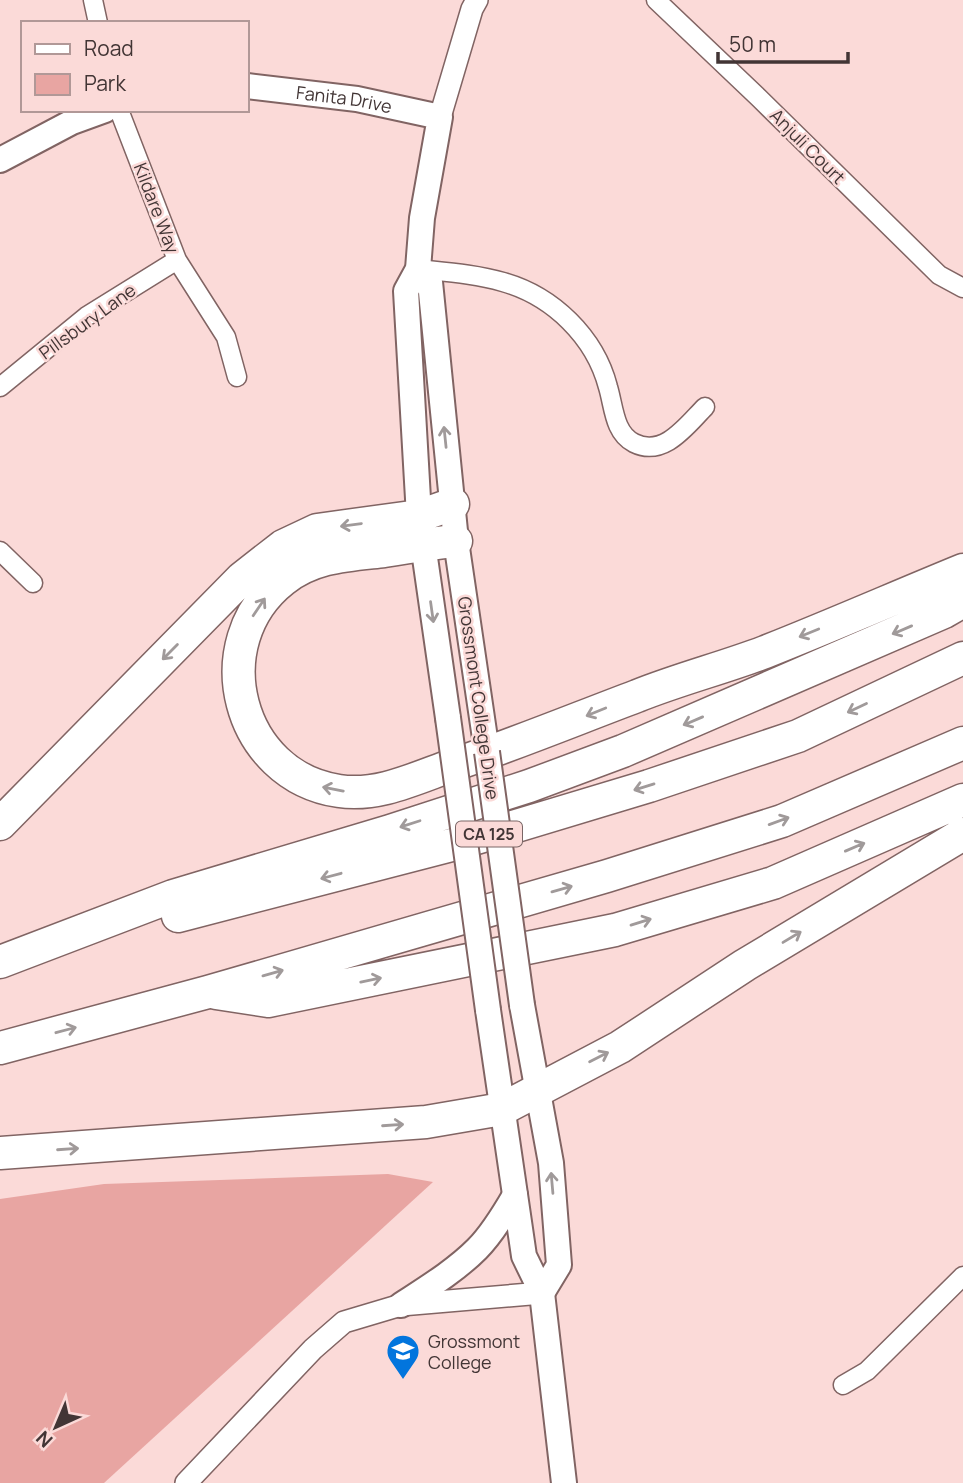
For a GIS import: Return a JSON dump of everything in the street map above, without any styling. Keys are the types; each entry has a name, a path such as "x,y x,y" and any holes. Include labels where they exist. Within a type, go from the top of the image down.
{"highway":[{"path":"453,505 421,530 312,563 283,579 270,591 250,620 240,654 241,701 251,729 259,741 280,765 293,774 323,788 338,791 387,788 528,739 639,695 763,653 963,570"},
{"path":"0,824 242,578 283,546 317,530 421,530 456,541"},
{"path":"0,962 173,896 390,831 529,786 623,751 944,612 963,601"},
{"name":"CA 125","path":"0,962 463,842 649,786 798,736 963,658"},
{"path":"0,1048 208,992 607,876 782,821 963,743"},
{"path":"208,992 268,1002 615,930 773,883 963,800"},
{"path":"0,1153 426,1122 502,1109 620,1047 745,965 963,834"}],"main road":[{"name":"Fanita Drive","path":"248,86 357,99 440,117"},
{"path":"0,160 72,122 100,112"},
{"name":"Grossmont College Drive","path":"440,117 422,218 418,269 406,290 421,530 514,1195 524,1256 542,1293 564,1483"},
{"name":"Grossmont College Drive","path":"418,269 430,282 456,541 522,1005 551,1163 559,1265 542,1293"},
{"path":"401,1305 448,1273 477,1249 502,1217 514,1195"}],"street":[{"path":"93,0 98,21"},
{"name":"Grossmont College Drive","path":"440,117 477,0"},
{"name":"Anjuli Court","path":"656,0 939,275 963,288"},
{"name":"Kildare Way","path":"120,112 177,260 226,337 237,377"},
{"name":"Pillsbury Lane","path":"0,387 87,316 177,260"},
{"path":"418,269 504,282 522,288 553,307 580,333 591,349 608,384 615,422 633,443 651,447 672,440 705,407"},
{"path":"0,551 33,583"},
{"path":"842,1385 867,1371 963,1276"},
{"path":"186,1483 313,1349 344,1322 401,1305 542,1293"}],"green space":[{"path":"388,1174 433,1182 104,1483 0,1483 0,1199 104,1184"}],"place":[{"name":"Grossmont College","path":"403,1381"}]}
